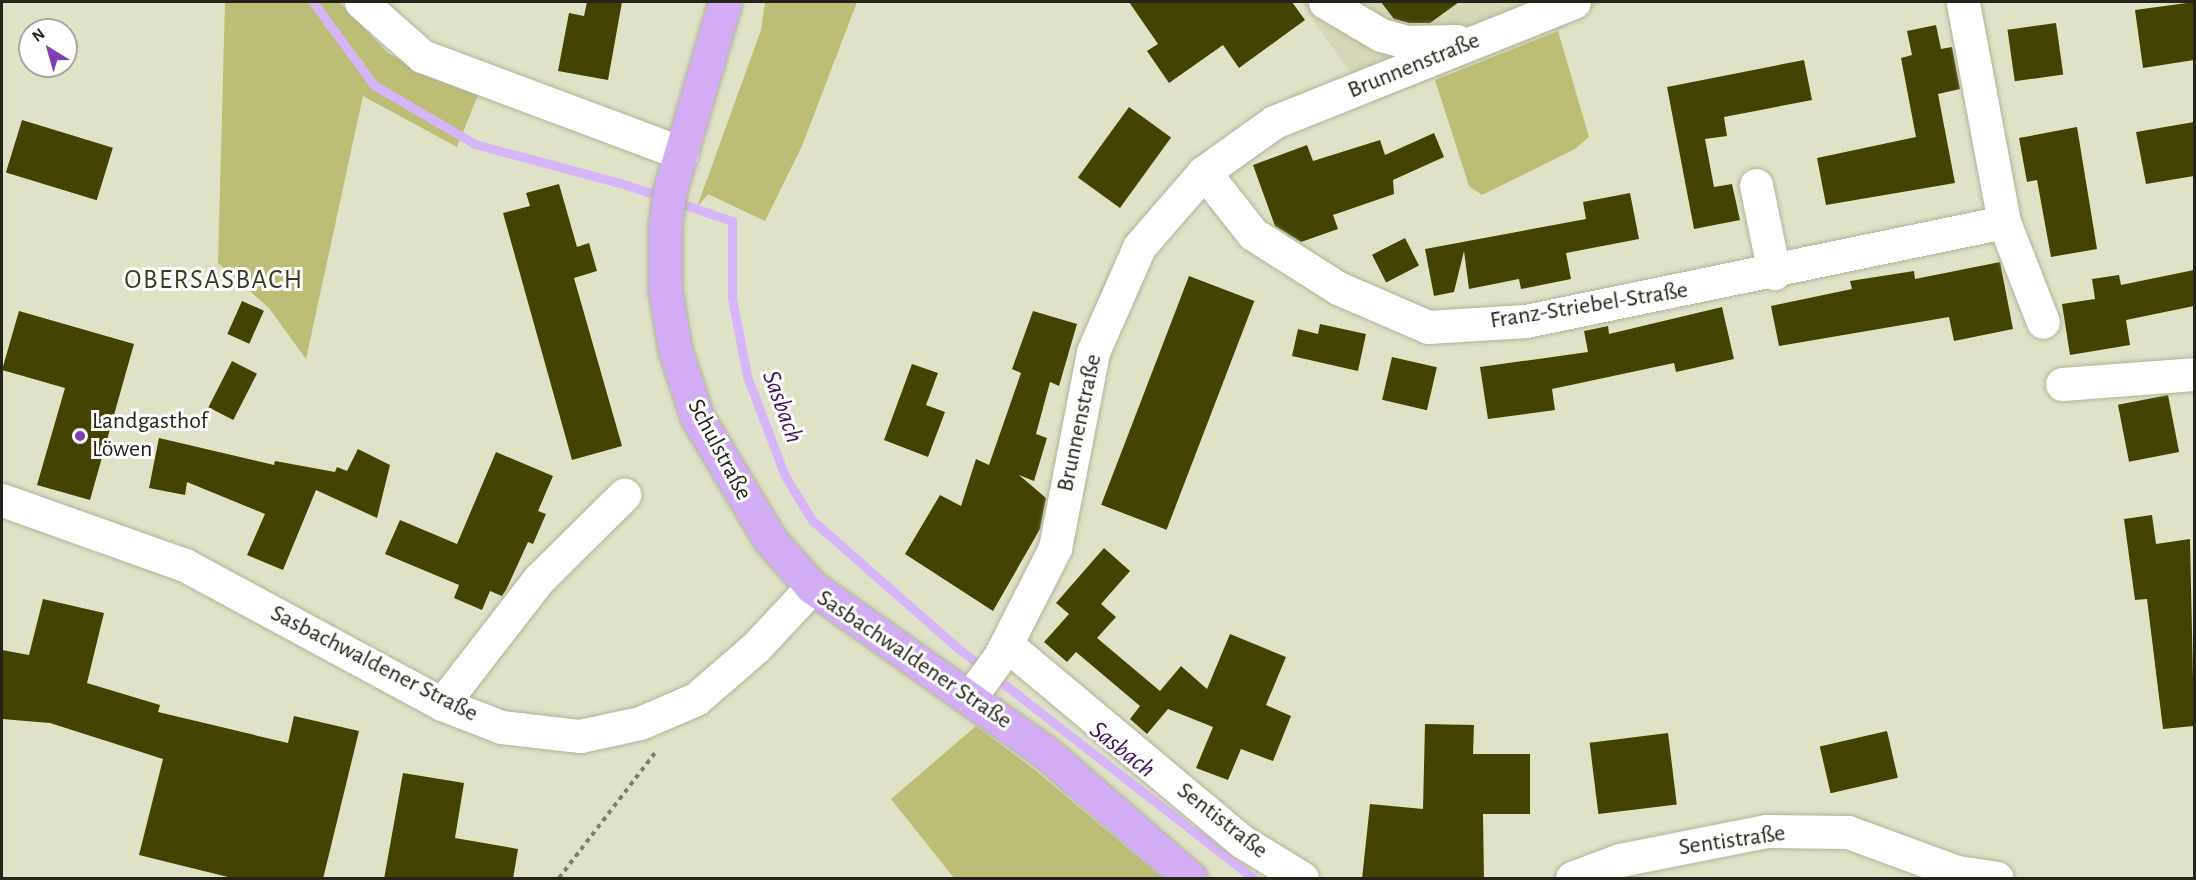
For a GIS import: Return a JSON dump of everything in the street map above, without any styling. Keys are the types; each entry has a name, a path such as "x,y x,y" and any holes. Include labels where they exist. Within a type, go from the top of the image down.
{"main road":[{"name":"Schulstraße","path":"725,2 670,190 665,226 666,289 675,350 697,417 771,542 812,587"},
{"name":"Sasbachwaldener Straße","path":"812,587 868,631 975,690 1190,879"}],"street":[{"path":"360,2 422,56 681,153"},
{"path":"1325,2 1381,35 1407,42 1480,40"},
{"name":"Brunnenstraße","path":"975,690 1004,650 1055,548 1093,352 1139,247 1204,172 1274,122 1574,2"},
{"path":"1963,2 2004,222 2043,322"},
{"name":"Franz-Striebel-Straße","path":"1204,172 1252,234 1338,288 1428,327 1526,321 1774,273 2004,222"},
{"path":"1756,185 1774,273"},
{"path":"2062,384 2194,374"},
{"path":"442,704 539,579 624,495"},
{"name":"Sasbachwaldener Straße","path":"2,500 185,565 442,704 501,727 580,736 640,723 696,699 756,647 812,587"},
{"name":"Sentistraße","path":"1004,650 1243,842 1302,879"},
{"name":"Sentistraße","path":"1572,879 1620,860 1778,831 1848,832 1957,872 1997,879"}],"path":[{"path":"559,879 660,747"}],"shaded area":[{"path":"1301,2 1603,2 1558,31 1371,103"}],"green space":[{"path":"225,2 339,2 388,53 421,72 480,90 457,147 363,96 306,359 269,308 218,263"},
{"path":"765,2 857,2 802,146 765,221 708,194 697,207 761,30"},
{"path":"1558,31 1589,137 1575,149 1482,195 1469,186 1435,80"},
{"path":"976,726 1035,770 1163,878 954,878 891,799"}],"building":[{"path":"587,2 622,2 608,80 558,71 569,13 584,16"},
{"path":"1129,2 1292,2 1305,20 1239,68 1223,45 1169,83 1147,51 1158,44"},
{"path":"1381,2 1459,2 1430,23 1409,23 1394,19"},
{"path":"2194,2 2194,60 2143,68 2135,10"},
{"path":"2056,23 2063,74 2015,81 2007,30"},
{"path":"1936,25 1941,49 1952,47 1960,89 1938,94 1955,183 1826,205 1817,158 1916,137 1901,58 1912,55 1907,31"},
{"path":"1804,60 1812,100 1724,117 1727,136 1705,139 1714,187 1732,184 1740,220 1694,229 1667,87"},
{"path":"1129,107 1171,138 1120,208 1078,177"},
{"path":"22,120 113,148 97,200 6,173"},
{"path":"2194,122 2194,176 2146,184 2136,132"},
{"path":"2077,127 2097,249 2051,257 2037,180 2027,182 2019,138"},
{"path":"1434,133 1444,157 1393,180 1394,194 1333,215 1338,229 1301,242 1275,226 1253,165 1307,145 1313,161 1380,140 1385,155"},
{"path":"559,184 577,247 589,243 597,271 574,278 622,446 572,460 503,213 530,206 526,193"},
{"path":"1630,193 1639,239 1566,253 1571,279 1521,289 1519,279 1469,289 1464,251 1454,292 1434,296 1425,249 1586,219 1583,202"},
{"path":"1405,238 1419,266 1386,282 1372,255"},
{"path":"2000,262 2013,329 1954,341 1949,317 1779,346 1771,306 1852,289 1850,281 1914,271 1915,279"},
{"path":"2194,270 2194,306 2126,320 2130,345 2070,355 2062,304 2095,299 2092,279 2119,275 2121,285"},
{"path":"1189,276 1254,301 1167,530 1101,505"},
{"path":"242,301 264,311 249,344 227,334"},
{"path":"1722,307 1734,359 1676,372 1674,363 1552,389 1555,410 1488,419 1480,367 1588,352 1584,331 1608,326 1609,334"},
{"name":"Landgasthof Löwen","path":"19,311 134,344 90,500 37,485 65,388 2,370"},
{"path":"1033,311 1077,324 1059,386 1050,382 1036,434 1047,438 1034,481 1019,475 1046,498 1040,529 993,611 905,554 940,495 961,506 976,459 989,465 1021,373 1012,369"},
{"path":"1320,324 1366,334 1358,371 1292,356 1298,329 1318,334"},
{"path":"1392,357 1437,367 1427,410 1382,400"},
{"path":"232,361 257,374 233,420 208,407"},
{"path":"912,364 938,373 926,405 945,412 928,457 884,440"},
{"path":"2168,395 2179,452 2129,462 2118,405"},
{"path":"159,438 274,465 275,461 335,472 337,467 347,471 358,449 390,465 377,518 316,490 283,570 247,555 265,514 187,482 185,495 149,488"},
{"path":"496,452 553,476 538,511 546,514 533,544 528,542 502,596 490,591 482,610 454,598 459,585 385,554 400,520 457,544"},
{"path":"2152,515 2156,544 2190,539 2194,726 2163,729 2147,599 2135,600 2124,519"},
{"path":"1104,548 1130,571 1101,604 1116,617 1097,638 1160,691 1181,666 1207,689 1230,634 1286,657 1266,705 1291,716 1273,761 1241,749 1228,780 1196,768 1213,727 1168,709 1147,734 1130,719 1140,706 1076,652 1067,662 1044,642 1069,614 1056,603"},
{"path":"43,599 104,613 87,683 160,705 158,712 288,743 294,716 359,731 323,879 236,879 139,855 163,759 50,723 2,719 2,650 29,655"},
{"path":"1425,724 1474,725 1473,754 1530,754 1530,814 1483,814 1484,879 1362,879 1370,804 1423,809"},
{"path":"1887,731 1898,778 1831,793 1820,747"},
{"path":"1668,733 1677,804 1598,814 1590,743"},
{"path":"403,773 464,783 455,838 518,849 513,879 384,879"}],"waterway":[{"name":"Sasbach","path":"313,2 374,85 475,144 627,185 732,221 732,298 747,376 785,476 812,520 959,649 1253,878"}],"place":[{"name":"Landgasthof Löwen","path":"80,436"}],"district":[{"name":"OBERSASBACH","path":"214,280"}]}
